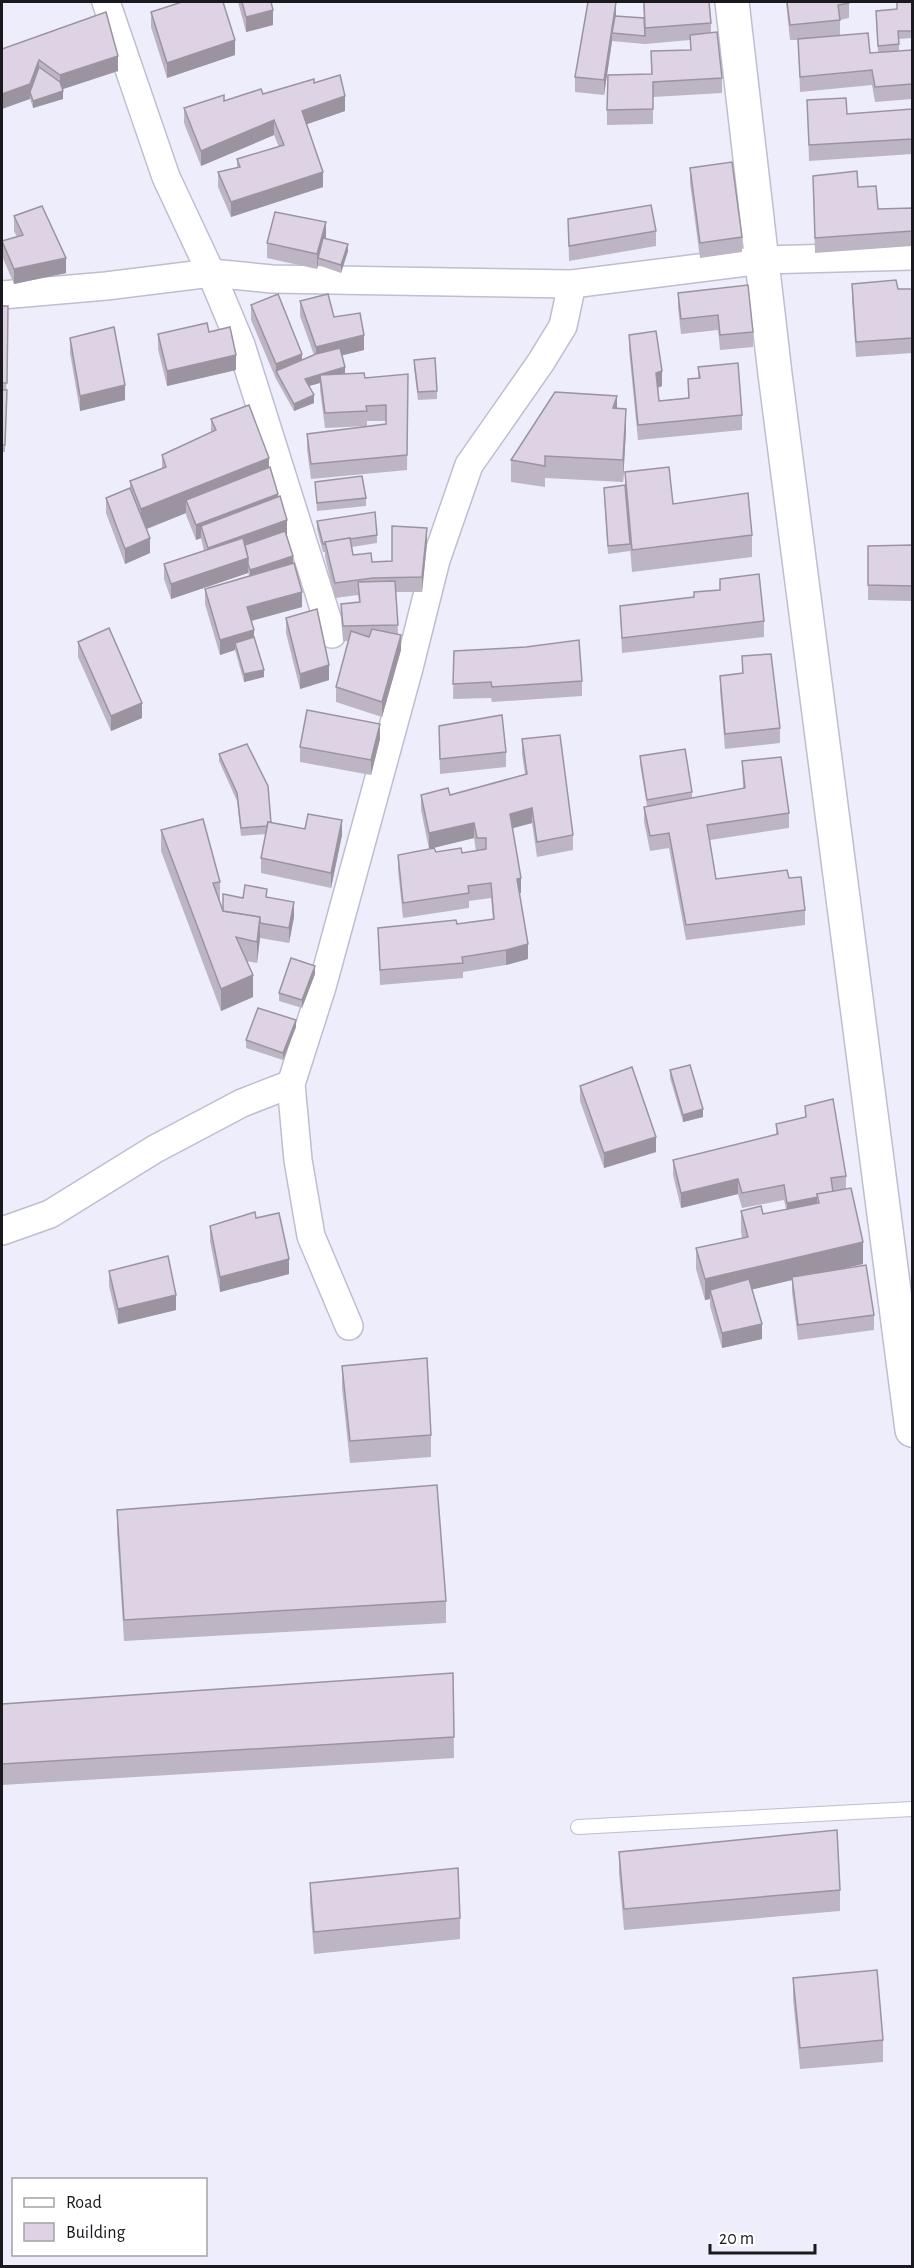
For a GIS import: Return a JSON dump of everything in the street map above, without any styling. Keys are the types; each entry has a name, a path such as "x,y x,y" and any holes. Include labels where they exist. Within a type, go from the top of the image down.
{"main road":[{"path":"732,2 775,374 912,1430"}],"street":[{"path":"106,2 166,177 242,345 332,634"},
{"path":"2,295 106,286 211,273 272,279 572,284 762,260 912,256"},
{"path":"349,1326 311,1236 298,1160 291,1084 322,987 436,560 465,475 469,465 541,362 563,326 572,284"},
{"path":"2,1231 50,1214 155,1149 242,1103 291,1084"}],"lane":[{"path":"578,1827 912,1809"}],"building":[{"path":"182,2 223,2 235,40 167,63 151,12"},
{"path":"242,2 271,2 273,10 246,17"},
{"path":"588,2 616,2 604,80 575,77"},
{"path":"644,2 709,2 711,23 645,28"},
{"path":"787,2 849,3 838,5 840,20 790,25"},
{"path":"897,2 912,2 912,31 898,31 899,44 878,46 876,11 897,9"},
{"path":"106,12 118,56 60,75 39,60 30,84 2,94 2,49"},
{"path":"615,16 644,18 645,36 612,33"},
{"path":"717,32 722,78 653,82 653,109 607,110 608,75 652,74 651,51 691,50 690,35"},
{"path":"868,33 870,53 912,50 912,84 875,87 872,70 800,77 798,39"},
{"path":"39,67 60,82 63,91 33,101 30,92"},
{"path":"340,75 345,96 302,111 323,172 231,202 218,172 240,167 237,159 284,145 274,120 201,151 184,108 224,95 224,101 261,89 263,94 314,79 314,83"},
{"path":"846,98 847,114 912,109 912,139 809,145 807,100"},
{"path":"732,162 742,237 700,243 690,168"},
{"path":"857,171 858,187 876,186 878,209 912,208 912,231 815,238 813,176"},
{"path":"651,205 656,231 569,246 568,219"},
{"path":"42,206 66,258 14,269 2,241 23,235 14,216"},
{"path":"275,212 326,222 317,254 267,243"},
{"path":"323,238 348,244 341,265 318,258"},
{"path":"896,280 898,289 912,289 912,338 856,342 852,284"},
{"path":"748,285 753,332 720,335 718,315 681,319 678,293"},
{"path":"278,294 302,354 276,364 251,305"},
{"path":"328,294 334,317 360,313 364,335 316,347 300,301"},
{"path":"2,306 8,306 7,383 2,383"},
{"path":"207,323 209,332 230,327 236,355 167,371 158,334"},
{"path":"114,327 125,385 80,396 70,338"},
{"path":"656,331 662,371 656,373 659,401 689,398 688,379 700,378 698,367 738,363 742,415 638,425 629,335"},
{"path":"340,348 345,367 305,379 314,395 294,404 276,371 316,354"},
{"path":"435,358 437,391 418,392 414,360"},
{"path":"364,373 365,378 408,374 407,455 311,464 307,434 386,424 386,405 366,406 367,411 325,413 320,375"},
{"path":"2,390 7,390 5,445 2,445"},
{"path":"555,392 617,396 613,408 626,409 623,460 545,456 545,466 511,460"},
{"path":"249,405 269,458 141,509 130,481 166,467 162,455 216,430 211,419"},
{"path":"270,467 278,494 196,525 186,500"},
{"path":"669,467 673,504 748,493 752,535 632,550 625,472"},
{"path":"362,476 366,498 317,503 315,482"},
{"path":"625,485 630,544 608,546 604,488"},
{"path":"130,488 150,538 125,549 106,498"},
{"path":"280,496 287,520 208,548 201,526"},
{"path":"375,512 377,535 323,544 317,521"},
{"path":"392,526 427,528 422,577 373,578 335,583 325,542 350,538 353,555 371,553 372,562 392,561"},
{"path":"285,531 293,556 250,570 245,545"},
{"path":"243,538 248,558 171,584 164,564"},
{"path":"912,545 912,586 868,585 868,546"},
{"path":"294,563 302,592 247,607 254,630 220,640 205,589"},
{"path":"759,574 764,621 622,638 620,606 694,597 694,592 720,590 720,579"},
{"path":"395,581 398,625 343,626 341,604 360,602 358,582"},
{"path":"317,609 329,665 300,674 286,618"},
{"path":"109,628 142,703 111,716 78,642"},
{"path":"372,629 401,635 382,702 336,687 351,631 369,637"},
{"path":"254,637 264,670 244,674 235,643"},
{"path":"579,640 582,681 492,687 491,682 453,684 454,651 526,647"},
{"path":"771,654 780,728 725,734 720,676 743,673 742,656"},
{"path":"307,710 380,724 371,760 300,747"},
{"path":"502,715 506,752 440,759 439,726"},
{"path":"560,735 573,835 537,842 532,808 510,814 521,878 517,879 528,944 462,957 463,963 380,970 378,928 456,920 457,924 494,919 491,883 468,886 469,893 403,903 398,855 434,848 436,852 461,848 462,853 486,849 486,838 477,838 474,823 429,833 421,795 448,788 450,795 527,774 522,739"},
{"path":"247,744 268,786 271,823 268,822 267,826 241,828 237,793 219,754"},
{"path":"685,749 692,792 647,800 640,756"},
{"path":"781,757 789,813 707,825 716,879 787,870 789,878 801,877 805,910 686,925 669,833 650,836 644,807 745,788 742,761"},
{"path":"308,814 342,820 331,873 261,858 268,822 305,829"},
{"path":"203,819 220,882 213,883 223,911 260,917 257,942 236,937 253,975 221,989 161,830"},
{"path":"245,885 267,889 266,897 294,902 289,928 260,923 260,917 223,911 223,894 243,898"},
{"path":"291,958 315,966 302,1000 279,993"},
{"path":"258,1008 296,1020 283,1053 246,1040"},
{"path":"690,1065 703,1109 683,1115 670,1070"},
{"path":"632,1067 656,1137 604,1153 580,1086"},
{"path":"833,1099 846,1176 831,1178 833,1192 787,1203 784,1185 742,1193 738,1179 681,1193 673,1160 778,1134 776,1124 806,1117 805,1106"},
{"path":"851,1188 863,1242 705,1279 696,1248 748,1237 741,1211 761,1206 763,1214 819,1203 817,1194"},
{"path":"255,1212 256,1218 279,1213 289,1259 220,1277 210,1226"},
{"path":"168,1256 176,1295 118,1309 109,1271"},
{"path":"866,1265 874,1315 798,1325 792,1277"},
{"path":"749,1279 762,1324 722,1333 710,1290"},
{"path":"427,1358 431,1435 350,1441 342,1366"},
{"path":"437,1485 446,1601 124,1620 117,1510"},
{"path":"453,1673 454,1737 2,1764 2,1704"},
{"path":"837,1830 840,1890 624,1909 619,1852"},
{"path":"458,1868 460,1918 314,1932 310,1883"},
{"path":"877,1970 883,2040 800,2048 793,1978"}]}
